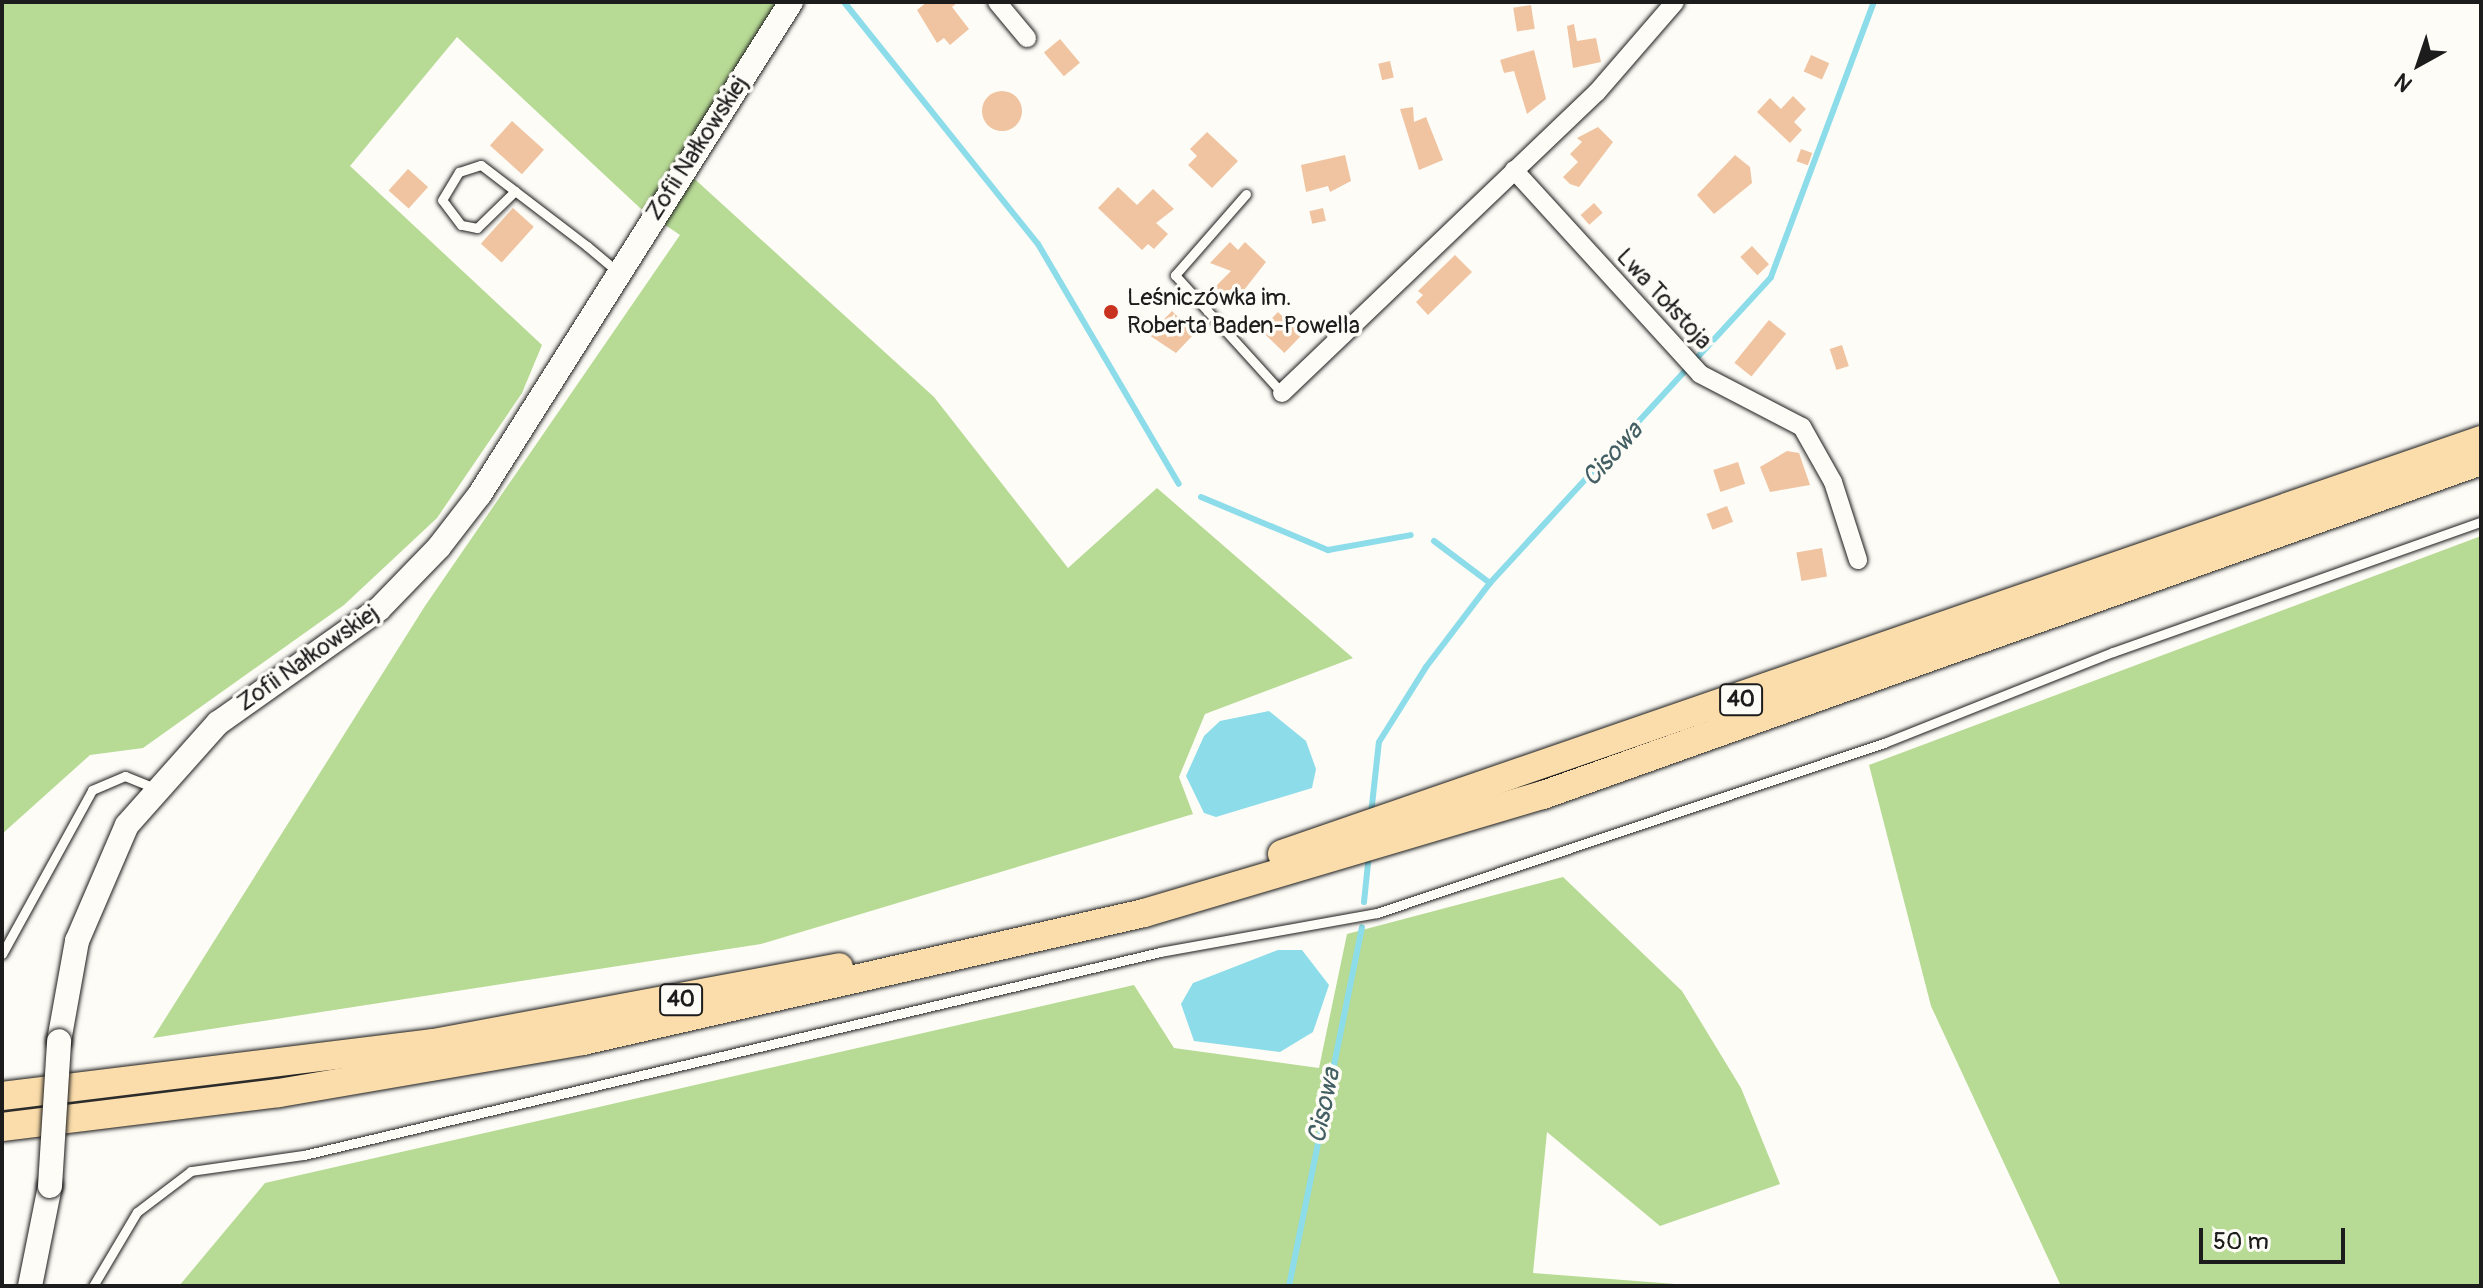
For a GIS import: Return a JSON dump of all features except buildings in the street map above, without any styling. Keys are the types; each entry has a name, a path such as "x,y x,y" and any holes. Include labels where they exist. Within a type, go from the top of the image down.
{"main road":[{"name":"40","path":"1389,833 2481,440"},
{"name":"40","path":"2,1127 279,1093 583,1041 1009,947 1678,749 2481,461"},
{"name":"40","path":"2,1096 326,1059 689,998 1018,925 1345,846"}],"street":[{"name":"Zofii Nałkowskiej","path":"30,1286 50,1186 59,1041 94,890 155,788 218,723 379,609 439,547 791,2"},
{"path":"997,2 1027,38"},
{"path":"1282,393 1597,92 1675,2"},
{"name":"Lwa Tołstoja","path":"1514,170 1700,374 1802,427 1833,482 1858,560"}],"lane":[{"path":"515,191 477,228 461,225 442,200 459,172 481,165 515,191 618,272"},
{"path":"1246,194 1175,275 1282,393"},
{"path":"93,1286 137,1212 191,1171 304,1155 1160,952 1377,913 1884,743 2113,652 2481,522"},
{"path":"2,954 92,790 125,776 155,788"}],"green space":[{"path":"2,2 778,2 676,162 934,397 1068,568 1157,488 1353,658 1205,714 1179,777 1193,814 761,944 153,1038 425,606 680,235 640,208 457,37 350,166 542,345 522,393 437,518 344,605 143,748 90,755 2,834"},
{"path":"2481,536 2481,1286 2061,1286 1931,1006 1869,765"},
{"path":"1563,877 1682,991 1741,1088 1780,1184 1660,1226 1547,1132 1533,1273 1701,1286 179,1286 265,1183 1134,985 1174,1048 1319,1068 1347,934"}],"water":[{"path":"1269,711 1306,741 1316,769 1312,788 1216,817 1204,813 1186,776 1204,736 1220,721"},
{"path":"1278,950 1302,950 1329,985 1313,1032 1280,1052 1194,1041 1181,1004 1193,983"}],"waterway":[{"path":"844,2 1038,244 1179,484"},
{"name":"Cisowa","path":"1371,814 1379,742 1426,667 1490,583 1771,277 1874,2"},
{"path":"1201,497 1328,550 1411,535"},
{"path":"1434,541 1490,583"},
{"name":"Cisowa","path":"1364,902 1369,854"},
{"name":"Cisowa","path":"1289,1286 1362,927"}],"place":[{"name":"Leśniczówka im. Roberta Baden-Powella","path":"1111,312"}]}
